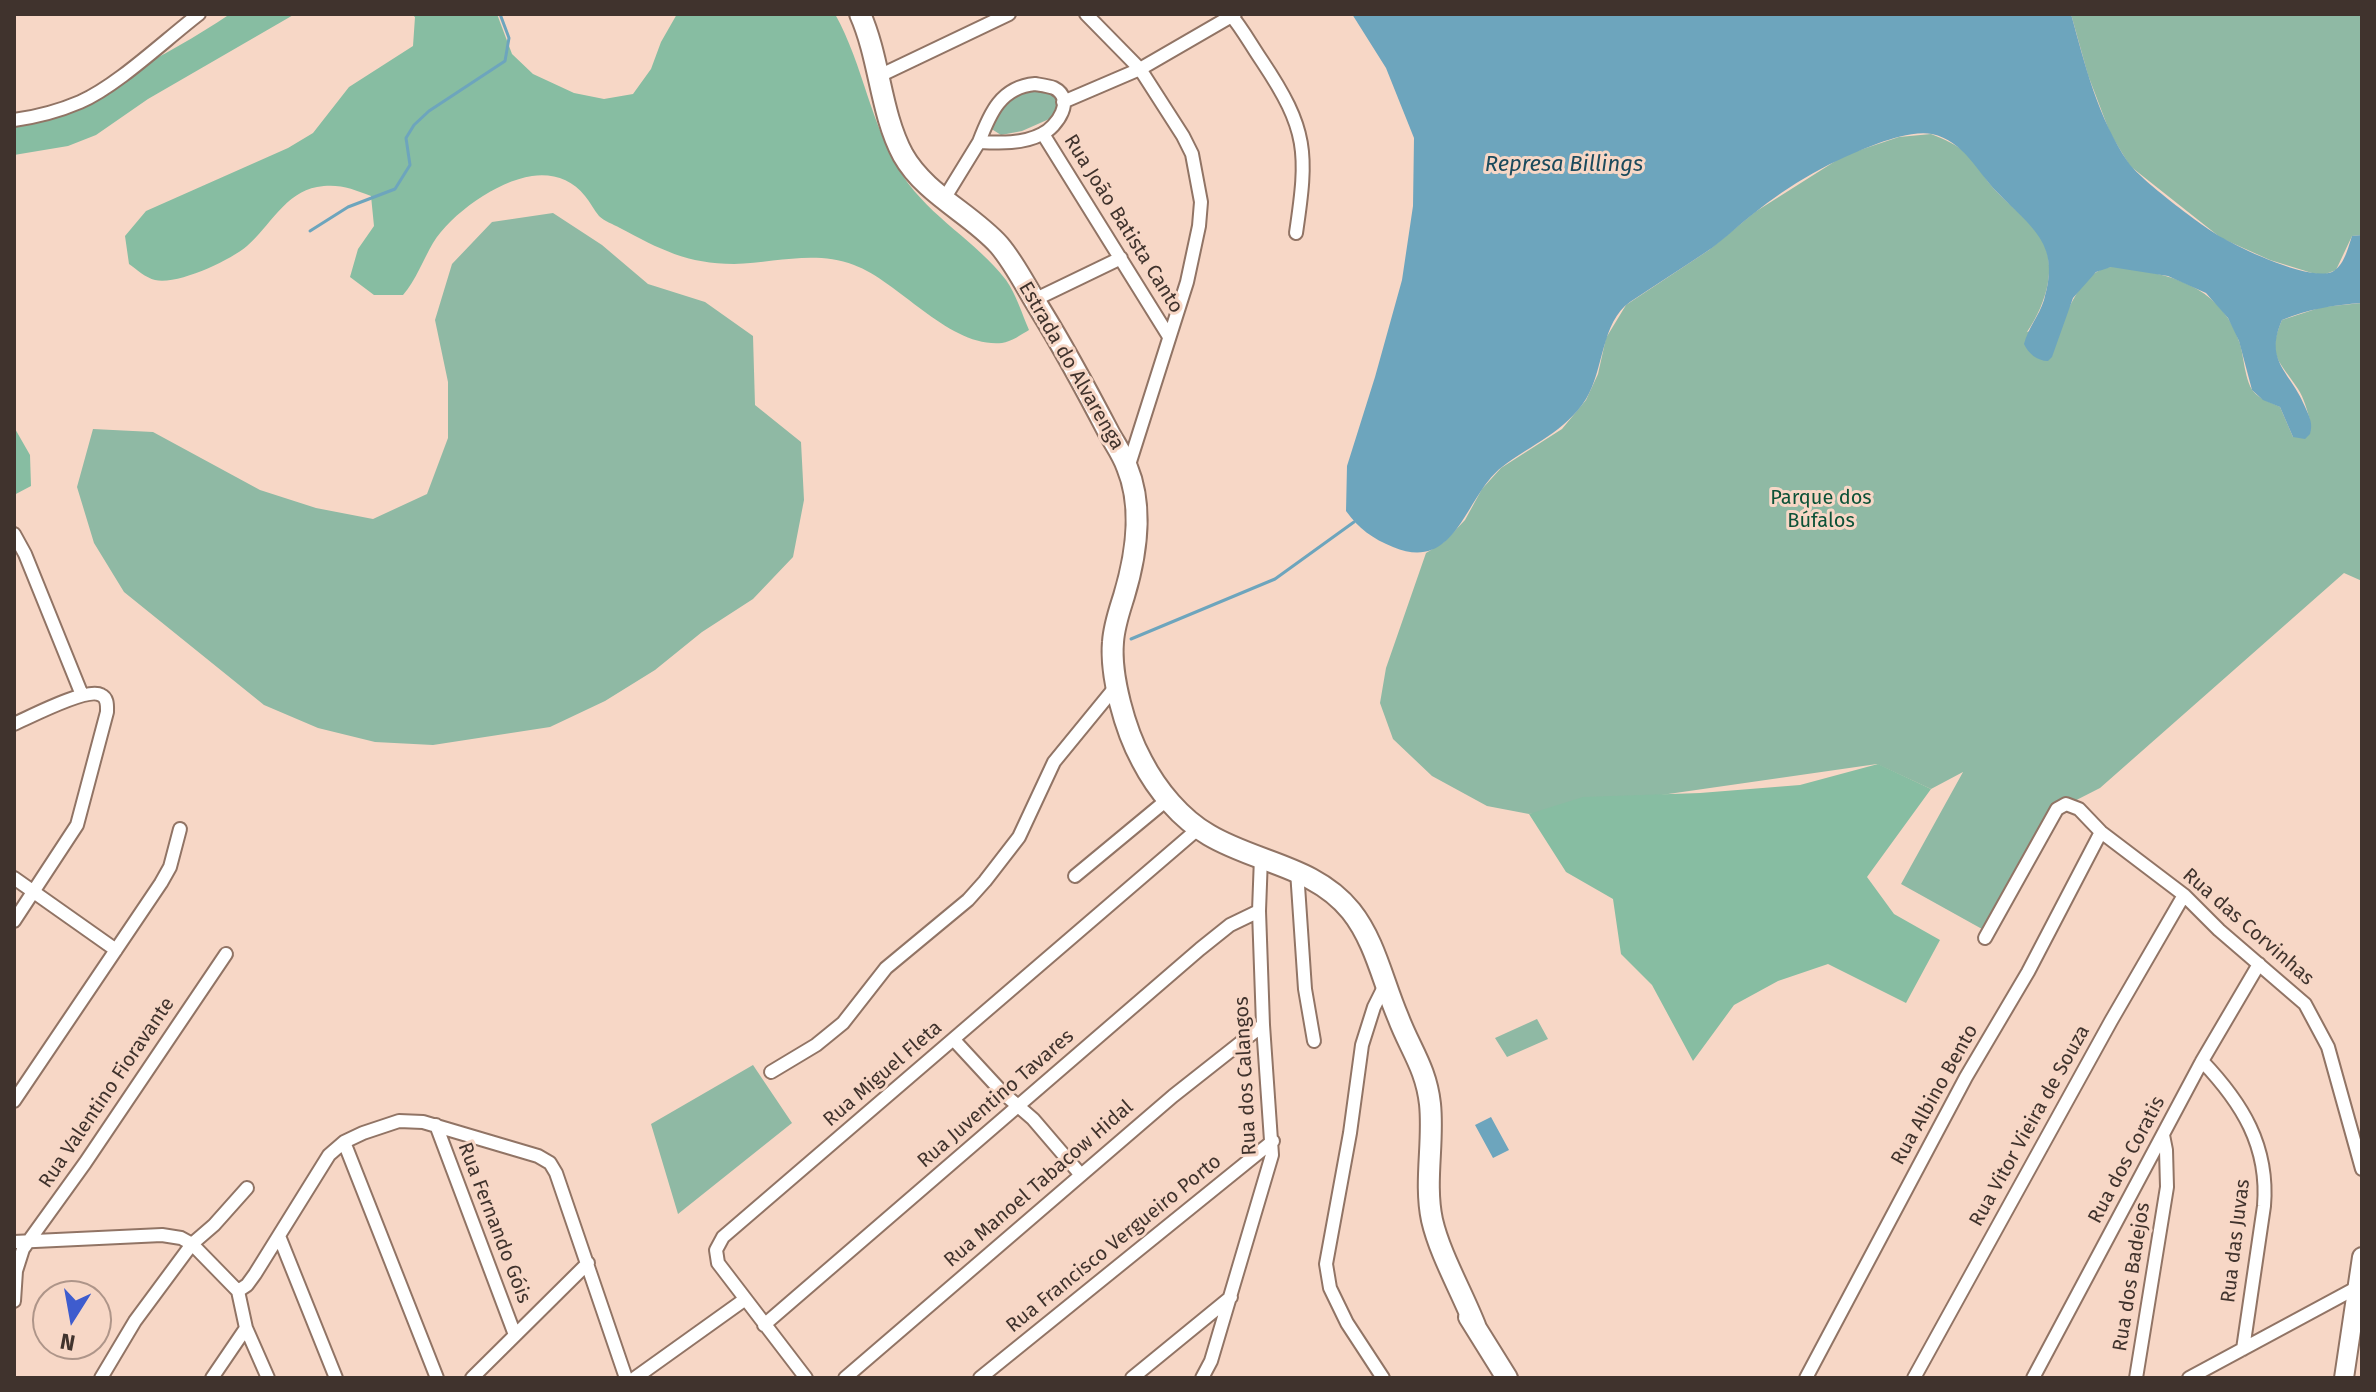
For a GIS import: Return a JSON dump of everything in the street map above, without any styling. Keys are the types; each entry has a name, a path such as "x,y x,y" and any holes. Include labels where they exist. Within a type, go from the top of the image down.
{"main road":[{"name":"Estrada do Alvarenga","path":"860,14 869,35 892,126 903,155 920,177 989,235 1006,254 1083,381 1128,468 1135,499 1136,535 1133,563 1116,619 1112,644 1113,673 1141,760 1168,799 1188,821 1220,841 1320,882 1349,908 1368,939 1428,1086 1432,1130 1432,1221 1476,1328 1507,1378"}],"street":[{"path":"14,120 81,102 121,76 199,14"},
{"path":"879,76 1009,14"},
{"path":"1086,14 1140,69 1192,154 1200,190 1199,226 1191,263 1128,468"},
{"path":"1063,102 1140,69 1232,15 1285,97 1297,123 1303,155 1296,233"},
{"path":"944,199 979,142 997,105 1012,90 1025,85 1047,86 1058,91 1063,102 1063,113 1043,134 1020,141 979,142"},
{"name":"Rua João Batista Canto","path":"1043,134 1168,335"},
{"path":"1034,300 1121,258"},
{"path":"14,534 82,695"},
{"path":"771,1072 816,1045 843,1023 886,968 968,900 985,881 1019,837 1054,762 1117,685"},
{"path":"14,724 82,695 102,695 108,706 77,825 14,921"},
{"path":"1075,876 1168,799"},
{"name":"Rua das Corvinhas","path":"1985,938 2060,806 2075,806 2101,832 2184,895 2219,930 2305,1004 2318,1025 2338,1079 2362,1169"},
{"name":"Rua Miguel Fleta","path":"806,1378 718,1263 716,1250 723,1237 1199,828"},
{"path":"14,1101 161,883 172,862 180,829"},
{"name":"Rua Albino Bento","path":"1806,1378 2101,832"},
{"name":"Rua dos Calangos","path":"1202,1378 1211,1361 1231,1297 1268,1172 1273,1141 1263,1025 1259,911 1261,857"},
{"path":"1297,871 1305,989 1314,1041"},
{"path":"14,878 116,950"},
{"name":"Rua Vitor Vieira de Souza","path":"1914,1378 2096,1047 2184,895"},
{"name":"Rua Juventino Tavares","path":"764,1325 1209,941 1230,925 1259,911"},
{"name":"Rua Valentino Fioravante","path":"14,1301 16,1271 23,1249 226,954"},
{"name":"Rua dos Coratis","path":"2033,1378 2202,1061 2259,964"},
{"path":"1383,1378 1347,1323 1330,1288 1326,1264 1350,1133 1362,1045 1385,985"},
{"name":"Rua Manoel Tabacow Hidal","path":"845,1378 1173,1096 1263,1025"},
{"path":"954,1040 1081,1175"},
{"name":"Rua das Juvas","path":"2202,1061 2240,1107 2262,1154 2266,1182 2243,1349"},
{"path":"238,1291 255,1274 329,1155 344,1142 399,1121 423,1122 538,1156 550,1163 588,1263 626,1378"},
{"name":"Rua Fernando Góis","path":"436,1125 515,1335"},
{"name":"Rua dos Badejos","path":"2136,1378 2167,1187 2163,1135"},
{"name":"Rua Francisco Vergueiro Porto","path":"980,1378 1273,1141"},
{"path":"344,1142 437,1378"},
{"path":"101,1378 135,1321 192,1244 247,1188"},
{"path":"14,1242 162,1235 181,1238 192,1244 238,1291 246,1328 268,1378"},
{"path":"279,1236 336,1378"},
{"path":"2344,1378 2362,1257"},
{"path":"472,1378 588,1263"},
{"path":"2189,1378 2356,1288"},
{"path":"1132,1378 1231,1297"},
{"path":"635,1378 744,1300"},
{"path":"212,1378 246,1328"}],"green space":[{"path":"230,14 295,14 148,99 96,135 68,146 14,155 14,123 125,74"},
{"path":"411,14 497,14 512,54 533,74 574,93 604,99 633,94 651,69 661,42 677,14 835,14 883,136 903,176 914,191 1006,280 1029,330 1002,343 982,342 944,325 871,273 839,261 809,258 734,264 674,254 603,219 574,185 547,175 504,184 463,210 433,243 403,295 374,295 350,277 358,249 374,226 371,196 339,186 317,187 296,196 247,246 203,270 165,281 155,280 129,264 125,236 146,211 288,148 313,133 349,87 413,46 415,17"},
{"path":"2071,14 2362,14 2362,235 2352,236 2336,270 2323,275 2312,273 2270,260 2221,238 2130,166 2110,133 2088,75"},
{"path":"1040,90 1060,99 1056,116 1022,131 1001,135 990,128 1016,97"},
{"name":"Parque dos Búfalos","path":"1931,134 1968,155 1995,190 2043,241 2048,254 2048,281 2040,308 2027,332 2064,319 2088,279 2102,269 2120,267 2182,282 2197,289 2223,311 2240,344 2250,386 2259,397 2280,407 2293,437 2310,420 2300,393 2277,358 2275,342 2282,320 2322,307 2362,303 2362,581 2344,573 2100,788 2045,816 1982,929 1901,884 1963,772 1931,789 1877,764 1529,814 1487,806 1432,776 1393,739 1380,703 1386,668 1426,553 1444,542 1465,520 1482,489 1501,468 1562,429 1586,400 1598,374 1606,338 1626,305 1709,250 1755,212 1845,155 1899,137"},
{"path":"553,213 602,245 648,284 705,302 753,336 755,405 801,442 804,500 793,557 753,599 702,632 655,670 605,701 550,727 433,745 375,742 318,728 264,705 124,592 94,543 77,487 93,429 153,432 260,490 316,508 373,519 427,494 448,438 448,382 435,320 452,264 492,222"},
{"path":"14,427 30,455 31,486 14,495"},
{"path":"1878,764 1931,789 1867,877 1894,914 1940,940 1906,1003 1828,964 1778,981 1734,1005 1693,1061 1652,985 1621,954 1613,899 1566,872 1529,814 1583,797 1700,793 1800,785"},
{"path":"1537,1019 1548,1039 1507,1057 1495,1038"},
{"path":"753,1065 792,1123 678,1214 651,1124"}],"water":[{"name":"Represa Billings","path":"1352,14 2071,14 2100,109 2128,162 2144,179 2214,233 2277,263 2308,272 2332,272 2343,261 2352,236 2362,235 2362,303 2321,308 2282,320 2276,347 2282,367 2310,418 2311,430 2305,439 2293,437 2280,407 2263,400 2252,390 2239,341 2228,318 2206,293 2168,276 2111,267 2096,272 2073,298 2052,357 2048,361 2040,360 2024,344 2042,306 2048,281 2049,265 2040,239 1953,143 1932,134 1898,137 1846,157 1797,183 1712,248 1630,302 1613,322 1592,387 1578,410 1547,437 1502,467 1489,480 1446,541 1432,550 1415,552 1393,547 1366,532 1346,511 1347,466 1402,280 1413,206 1414,138 1386,68"},
{"path":"1491,1117 1509,1150 1493,1158 1475,1125"}],"waterway":[{"path":"310,231 348,207 395,189 410,165 406,138 414,125 429,111 505,61 509,38 500,14"},
{"path":"1131,639 1275,579 1354,522"}]}
